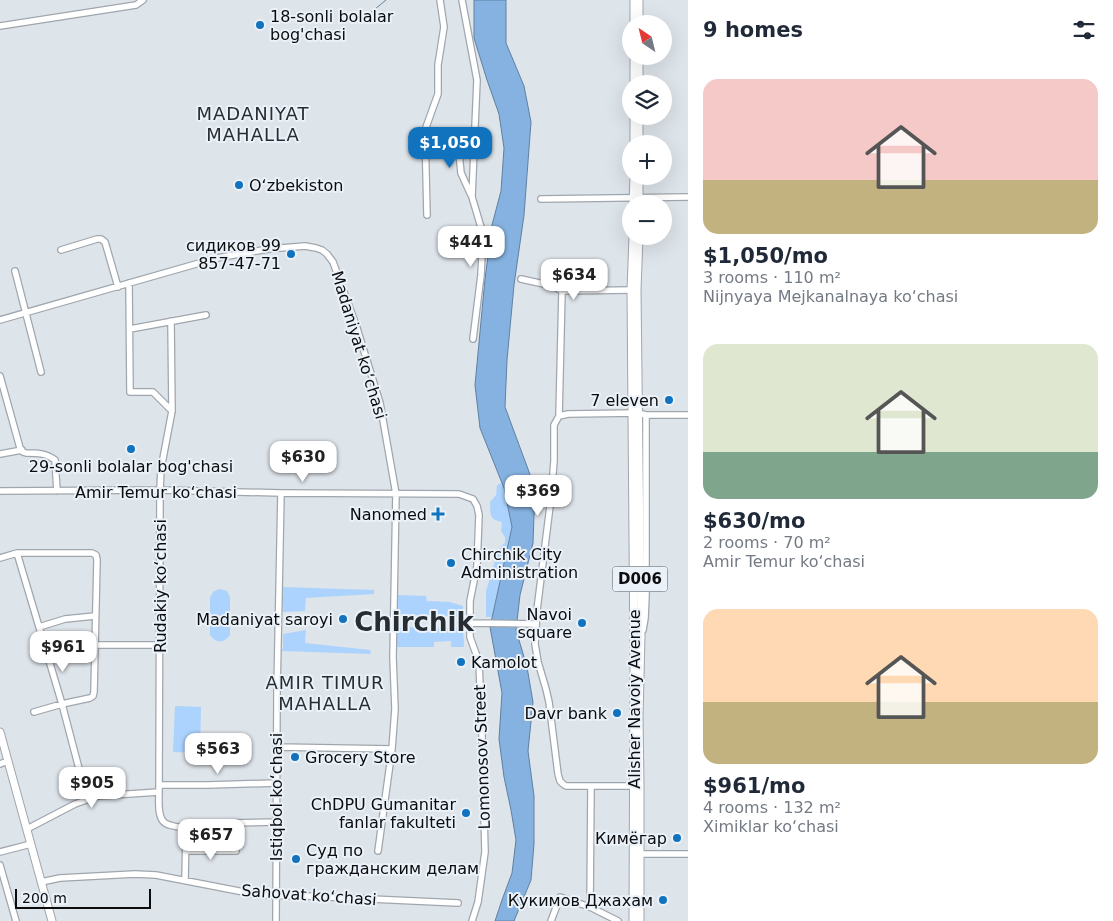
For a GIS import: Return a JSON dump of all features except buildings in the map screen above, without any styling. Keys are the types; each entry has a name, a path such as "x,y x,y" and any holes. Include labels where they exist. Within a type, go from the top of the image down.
{"main road":[{"path":"634,0 634,15"},
{"path":"639,0 639,15"},
{"name":"Alisher Navoiy Avenue","path":"633,245 631,290 639,414 637,786 640,921"},
{"name":"Alisher Navoiy Avenue","path":"633,921 641,636 638,245"},
{"path":"0,732 52,921"}],"street":[{"path":"0,26 136,5 143,0"},
{"path":"427,215 425,130 438,94 438,65 444,27 440,0"},
{"path":"462,0 477,80 472,197"},
{"path":"457,133 461,173 472,197 483,234 482,275 473,339"},
{"path":"672,198 688,197"},
{"path":"542,199 622,201"},
{"path":"61,250 101,239 105,242 118,287"},
{"name":"Madaniyat ko‘chasi","path":"129,283 217,258 305,246 316,248 327,254 334,262 380,403 396,494 393,657 395,709 392,749 378,851"},
{"path":"15,271 41,372"},
{"path":"522,279 553,286 562,291 631,290"},
{"path":"0,320 129,283 130,392 153,392 172,411"},
{"path":"562,291 559,416 554,425 551,498 535,624 535,644 549,702 556,766 560,781 566,786 637,786"},
{"path":"130,329 206,315"},
{"name":"Rudakiy ko‘chasi","path":"171,321 172,411 161,469 160,490 159,788 160,814 164,823 179,827"},
{"path":"0,376 22,450"},
{"path":"559,416 568,414 688,415"},
{"path":"0,454 22,450 26,453 43,453 55,460 57,491"},
{"name":"Amir Temur ko‘chasi","path":"0,491 160,490 459,494 475,502 479,516 477,566 470,601 470,623"},
{"name":"Istiqbol ko‘chasi","path":"276,921 276,747 281,493"},
{"path":"0,558 17,553 92,553 96,555 93,696 34,712"},
{"path":"17,553 62,704 87,799"},
{"path":"39,627 65,619 95,616"},
{"path":"470,623 535,624"},
{"name":"Lomonosov Street","path":"470,623 470,637 479,662 485,852 478,902 472,921"},
{"path":"95,645 159,645"},
{"path":"276,747 392,749"},
{"path":"0,764 8,761"},
{"path":"27,829 75,804 98,796 159,788 277,783"},
{"path":"590,907 591,786"},
{"path":"179,827 277,822"},
{"path":"179,827 184,829 186,833 185,880"},
{"path":"0,852 31,844"},
{"path":"186,851 236,851"},
{"path":"640,854 688,854"},
{"path":"0,865 16,921"},
{"name":"Sahovat ko‘chasi","path":"41,882 60,878 135,874 156,875 259,895 458,903"},
{"path":"551,921 560,897 590,907 618,921"}],"shaded area":[{"path":"474,0 506,0 506,43 524,86 531,122 524,215 514,285 507,360 505,407 535,488 533,543 520,595 516,630 527,667 533,702 528,751 534,796 534,844 531,880 514,921 495,921 512,873 516,840 499,739 502,693 490,627 512,527 504,488 480,428 475,385 485,279 492,225 501,191 504,148 499,114 474,38"},
{"path":"502,483 512,527 492,617 486,617 486,591 498,551 505,543 505,537 501,531 502,522 492,518 490,510 490,502 496,495 497,485"},
{"path":"282,587 374,590 374,594 306,598 305,611 283,612 283,607 281,606"},
{"path":"220,589 227,591 230,597 230,635 225,640 217,641 210,635 210,597 214,591"},
{"path":"398,595 426,596 427,601 450,602 463,606 463,620 455,616 397,615"},
{"path":"463,624 464,647 451,647 451,641 434,642 434,647 397,647 397,627 455,628"},
{"path":"306,630 305,643 370,650 371,654 281,651 279,649 283,649 283,634"},
{"path":"175,706 201,707 200,753 173,752"}],"waterway":[{"path":"368,15 386,0"}],"place":[{"name":"18-sonli bolalar bog'chasi","path":"260,25"},
{"name":"Oʻzbekiston","path":"239,185"},
{"name":"сидиков 99 857-47-71","path":"291,254"},
{"name":"7 eleven","path":"669,400"},
{"name":"29-sonli bolalar bog'chasi","path":"131,449"},
{"name":"Nanomed","path":"438,514"},
{"name":"Chirchik City Administration","path":"451,563"},
{"name":"Madaniyat saroyi","path":"343,619"},
{"name":"Navoi square","path":"582,623"},
{"name":"Kamolot","path":"461,662"},
{"name":"Davr bank","path":"617,713"},
{"name":"Grocery Store","path":"295,757"},
{"name":"ChDPU Gumanitar fanlar fakulteti","path":"466,813"},
{"name":"Кимёгар","path":"677,838"},
{"name":"Суд по гражданским делам","path":"296,859"},
{"name":"Кукимов Джахам","path":"663,900"}],"district":[{"name":"MADANIYAT MAHALLA","path":"253,123"},
{"name":"Chirchik","path":"414,622"},
{"name":"AMIR TIMUR MAHALLA","path":"325,692"}]}
